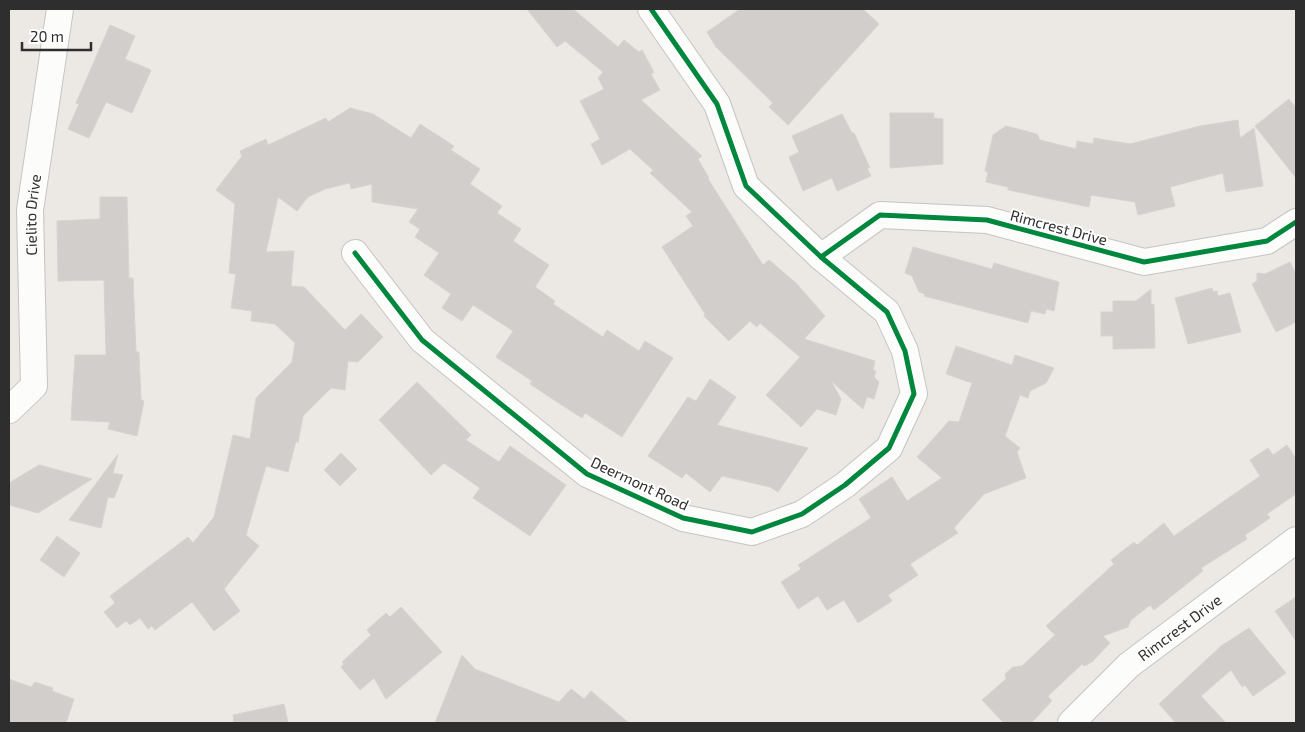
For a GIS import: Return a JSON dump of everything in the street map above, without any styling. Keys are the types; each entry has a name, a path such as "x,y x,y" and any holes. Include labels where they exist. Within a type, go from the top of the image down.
{"street":[{"name":"Cielito Drive","path":"9,410 34,386 30,210 60,9"},
{"name":"Deermont Road","path":"355,253 422,340 587,474 683,518 752,532 802,514 844,486 890,448 914,394 905,351 886,312 820,256 746,186 717,104 650,9"},
{"name":"Rimcrest Drive","path":"820,256 880,215 987,220 1144,262 1267,241 1296,222"},
{"name":"Rimcrest Drive","path":"1071,723 1129,665 1296,540"}],"building":[{"path":"527,9 573,9 618,47 624,40 639,52 642,50 654,72 651,74 660,90 641,100 702,156 698,159 708,179 763,265 769,260 796,283 825,316 804,339 875,361 873,370 876,371 874,377 879,382 874,399 867,397 863,409 831,381 841,399 836,415 817,409 801,427 766,395 800,357 760,323 757,327 750,321 729,341 704,316 705,314 662,247 693,226 686,216 692,212 650,173 653,170 630,149 602,165 591,144 600,139 580,101 604,89 598,78 603,72 565,41 557,47"},
{"path":"740,9 863,9 879,24 788,125 769,107 773,103 716,47 707,32"},
{"path":"110,25 135,36 125,59 151,70 132,113 106,102 89,138 68,129 79,104 76,103"},
{"path":"1289,99 1296,108 1296,178 1255,126"},
{"path":"350,108 373,114 411,138 420,124 454,146 451,150 480,169 470,184 502,206 497,213 521,229 513,241 549,265 535,287 555,301 553,304 603,337 607,330 639,351 645,341 673,358 622,437 585,413 582,418 530,384 532,381 496,357 513,331 473,305 462,321 442,308 451,294 424,275 439,253 415,237 420,229 409,222 418,209 372,202 372,184 351,189 350,183 325,189 308,197 297,211 278,197 266,252 294,251 291,286 304,287 345,330 361,314 383,337 358,362 348,361 345,390 331,388 303,416 298,443 296,441 288,472 266,466 246,535 259,546 224,589 240,611 214,631 192,602 155,630 152,626 148,629 140,618 130,625 126,621 117,628 104,612 115,603 110,596 188,537 193,543 214,517 233,435 250,439 256,398 292,362 295,343 275,324 251,321 252,311 231,308 236,274 229,273 235,204 216,190 242,156 240,151 266,139 268,145 326,118 328,122"},
{"path":"890,113 934,113 934,118 943,119 943,164 890,168"},
{"path":"842,114 852,133 854,133 870,168 867,168 871,176 837,191 832,178 803,191 789,157 799,152 792,136"},
{"path":"1238,120 1240,138 1254,128 1263,186 1226,192 1223,173 1170,187 1175,206 1138,215 1135,202 1091,195 1089,207 1008,190 1008,187 986,182 988,172 985,171 993,135 1006,126 1037,134 1040,140 1076,149 1077,141 1093,144 1094,138 1130,144 1200,126"},
{"path":"100,197 127,197 129,278 133,278 136,352 139,352 141,400 144,401 137,436 108,429 110,422 71,420 75,355 106,355 104,280 58,281 57,221 100,219"},
{"path":"913,247 992,269 994,263 1059,282 1054,311 1046,309 1045,314 1031,311 1028,323 924,296 925,294 919,292 912,276 905,273"},
{"path":"1290,262 1296,274 1296,322 1276,332 1252,284 1257,281 1257,273 1265,274"},
{"path":"1212,288 1213,292 1217,291 1218,296 1230,293 1241,332 1188,344 1175,298"},
{"path":"1151,289 1151,305 1154,304 1155,348 1113,349 1113,336 1101,336 1101,312 1113,312 1113,301 1136,301"},
{"path":"956,346 1012,365 1015,355 1054,368 1046,383 1030,391 1028,398 1020,395 1005,436 1020,448 1017,452 1026,478 984,494 954,528 958,533 910,564 918,575 888,595 892,601 858,623 844,600 827,610 818,596 798,609 781,582 801,569 798,565 871,518 859,499 892,477 907,501 942,478 917,457 949,421 959,422 972,383 946,374"},
{"path":"710,379 736,397 717,425 808,448 778,492 770,487 722,476 710,492 686,473 682,478 648,456 688,397 696,401"},
{"path":"417,382 471,435 466,440 499,462 510,446 566,485 530,536 473,498 480,488 444,463 431,475 379,420"},
{"path":"1287,445 1296,459 1296,494 1267,514 1270,518 1245,535 1247,539 1201,568 1203,571 1154,610 1150,605 1131,620 1128,627 1103,636 1110,643 1092,662 1084,666 1082,664 1048,696 1052,701 1031,723 1004,723 982,700 1006,679 1005,674 1013,667 1022,666 1055,635 1046,626 1114,564 1111,560 1134,542 1137,545 1164,523 1174,536 1260,476 1250,460 1268,448 1273,455"},
{"path":"341,453 357,469 340,486 324,470"},
{"path":"118,454 113,473 123,475 114,498 108,497 101,528 69,520"},
{"path":"39,465 92,479 38,513 9,505 9,483"},
{"path":"57,536 80,553 64,577 40,560"},
{"path":"1296,597 1296,641 1275,611"},
{"path":"401,607 442,652 386,699 374,678 360,690 341,667 344,664 342,662 371,635 367,630 386,613 390,617"},
{"path":"1249,628 1286,673 1253,696 1245,685 1242,687 1231,670 1201,696 1226,723 1176,723 1159,704 1221,646"},
{"path":"462,655 475,669 559,702 571,689 584,699 591,691 629,723 435,723"},
{"path":"9,679 31,687 35,682 53,688 52,691 74,699 66,723 9,723"},
{"path":"284,704 288,723 234,723 233,715"}],"cycle path":[{"path":"355,253 422,340 587,474 683,518 752,532 802,514 845,485 889,448 914,394 905,351 887,312 821,257 746,186 717,104 651,9"},
{"path":"821,257 880,215 987,220 1144,262 1267,241 1296,222"}]}
